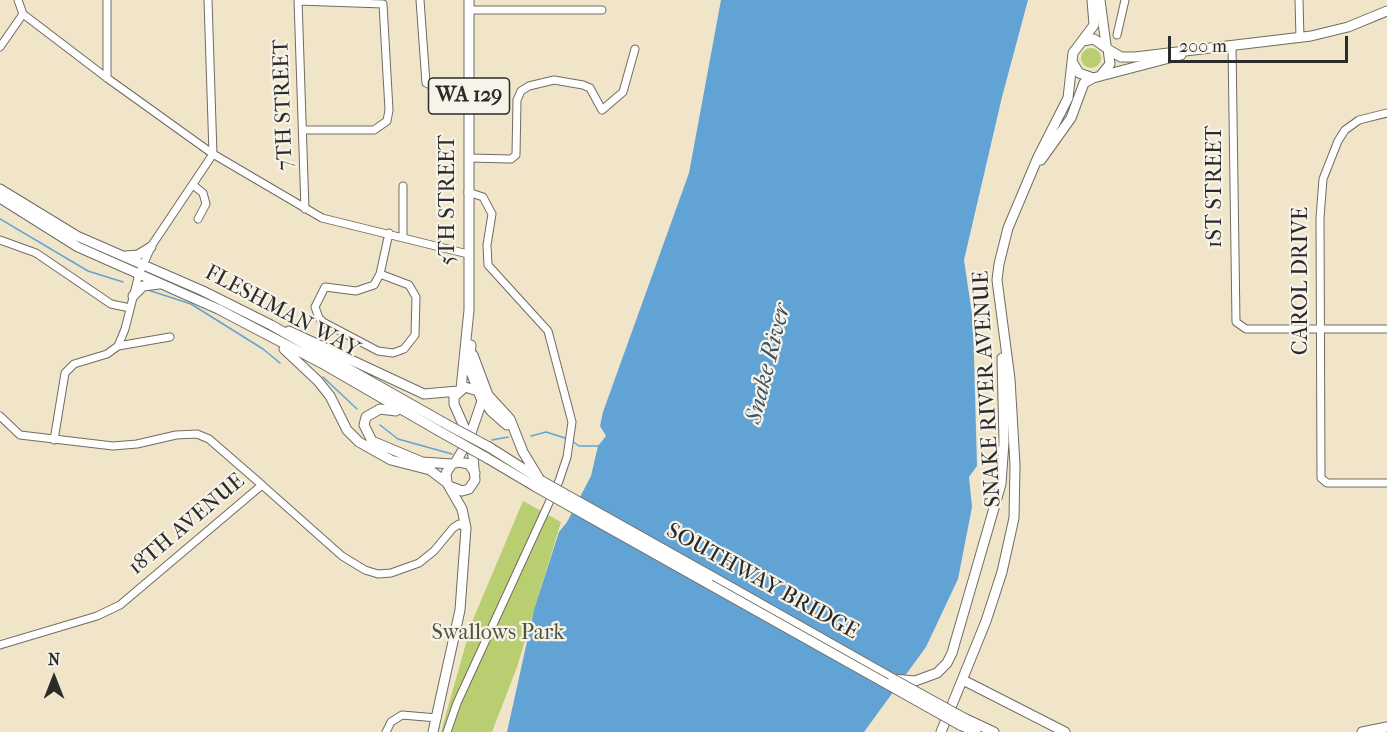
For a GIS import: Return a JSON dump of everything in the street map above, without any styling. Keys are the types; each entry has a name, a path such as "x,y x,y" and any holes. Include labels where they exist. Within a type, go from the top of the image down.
{"main road":[{"path":"1092,0 1094,25 1076,46 1072,60 1079,73 1097,76 1198,50"},
{"path":"1097,76 1110,64 1100,0"},
{"name":"5TH STREET","path":"469,5 468,328 471,345 469,367 480,394"},
{"path":"1082,41 1095,39 1126,57 1198,50 1300,38 1348,27 1387,11"},
{"name":"SNAKE RIVER AVENUE","path":"940,732 963,681 996,592 1014,518 1015,465 1010,379 997,280 999,264 1008,228 1068,98 1072,60"},
{"name":"SNAKE RIVER AVENUE","path":"1029,180 1071,118 1084,83 1097,76"},
{"name":"FLESHMAN WAY","path":"0,189 77,236 123,256 164,284 218,309 325,365 405,412 489,447 538,484"},
{"name":"FLESHMAN WAY","path":"0,198 78,247 141,269 271,325 442,428 487,458 538,484"},
{"path":"123,256 138,255 151,248"},
{"path":"133,296 147,284 164,284"},
{"path":"271,325 304,337 424,394 468,387 480,394 518,438"},
{"name":"5TH STREET","path":"454,463 465,448 465,429 454,404 460,390 463,350 468,328"},
{"path":"893,679 920,681 937,673 947,663 975,576 1001,484 1004,442 1003,332"},
{"path":"273,339 318,381 330,396 347,430 359,442 391,460 430,470 459,491 469,489"},
{"path":"471,345 485,388 495,405 510,419 538,484"},
{"path":"462,509 475,480 471,433 480,394"},
{"path":"405,412 387,409 371,411 364,425 366,433 372,441 413,459 469,464 475,473"},
{"path":"433,732 460,610 466,528 462,509 448,485 446,473 454,463"},
{"name":"SOUTHWAY BRIDGE","path":"538,484 893,679 962,722"},
{"name":"SOUTHWAY BRIDGE","path":"538,484 962,722"},
{"path":"963,681 1065,732"},
{"path":"962,722 971,732"},
{"path":"962,722 976,732"},
{"path":"962,722 994,732"},
{"path":"1362,732 1387,727"}],"street":[{"path":"18,0 23,14 107,78 213,154 305,209 322,218 468,254"},
{"path":"107,0 107,78"},
{"path":"118,346 141,269 151,248 213,154 208,0"},
{"path":"420,0 426,83 438,89 469,89"},
{"path":"1118,35 1125,0"},
{"path":"1299,0 1300,38"},
{"path":"298,1 383,4 389,110 387,121 374,130 304,130"},
{"name":"7TH STREET","path":"298,1 305,209"},
{"path":"469,5 602,10"},
{"path":"0,47 23,14"},
{"name":"1ST STREET","path":"1233,46 1234,315 1239,326 1246,329 1320,328"},
{"path":"469,158 511,159 516,155 517,100 529,86 554,81 583,85 590,88 603,110 622,92 634,49"},
{"name":"CAROL DRIVE","path":"1387,113 1352,124 1340,136 1329,158 1320,200 1321,478 1324,482 1387,483"},
{"path":"193,186 205,197 204,212 198,219"},
{"path":"403,186 403,237"},
{"path":"447,732 457,703 559,481 567,457 572,422 561,389 548,331 488,265 487,245 492,214 483,197 468,192"},
{"path":"380,274 409,285 416,297 415,335 404,348 393,353 378,351 323,322 316,313 316,302 326,287 363,291 374,285 380,274 388,233"},
{"path":"0,240 36,253 57,265 111,304 130,308"},
{"path":"1320,328 1387,329"},
{"path":"54,440 65,372 74,364 107,354 118,346 170,337"},
{"path":"0,416 20,435 113,446 137,444 176,435 197,434 209,439 262,485"},
{"name":"18TH AVENUE","path":"0,645 98,616 120,605 262,485 342,556 365,570 378,574 392,573 419,562 434,551 453,528 459,525 466,528"},
{"path":"386,732 391,722 402,715 437,718"}],"green space":[{"path":"1087,48 1095,48 1101,54 1101,62 1095,68 1087,68 1081,62 1081,54"},
{"name":"Swallows Park","path":"523,501 561,522 517,667 492,732 441,732 472,622"}],"water":[{"name":"Snake River","path":"721,0 1028,0 1002,97 964,260 973,321 977,466 969,477 972,507 958,579 926,647 864,732 507,732 534,610 559,532 567,522 591,476 598,446 606,436 600,426 603,412 689,173"}],"waterway":[{"path":"0,219 88,271 123,282"},
{"path":"148,290 191,304 263,349 280,363"},
{"path":"323,377 357,409"},
{"path":"380,425 398,439 452,454"},
{"path":"531,436 546,432 565,438"},
{"path":"492,440 508,437"},
{"path":"572,441 579,446 599,446"}]}
